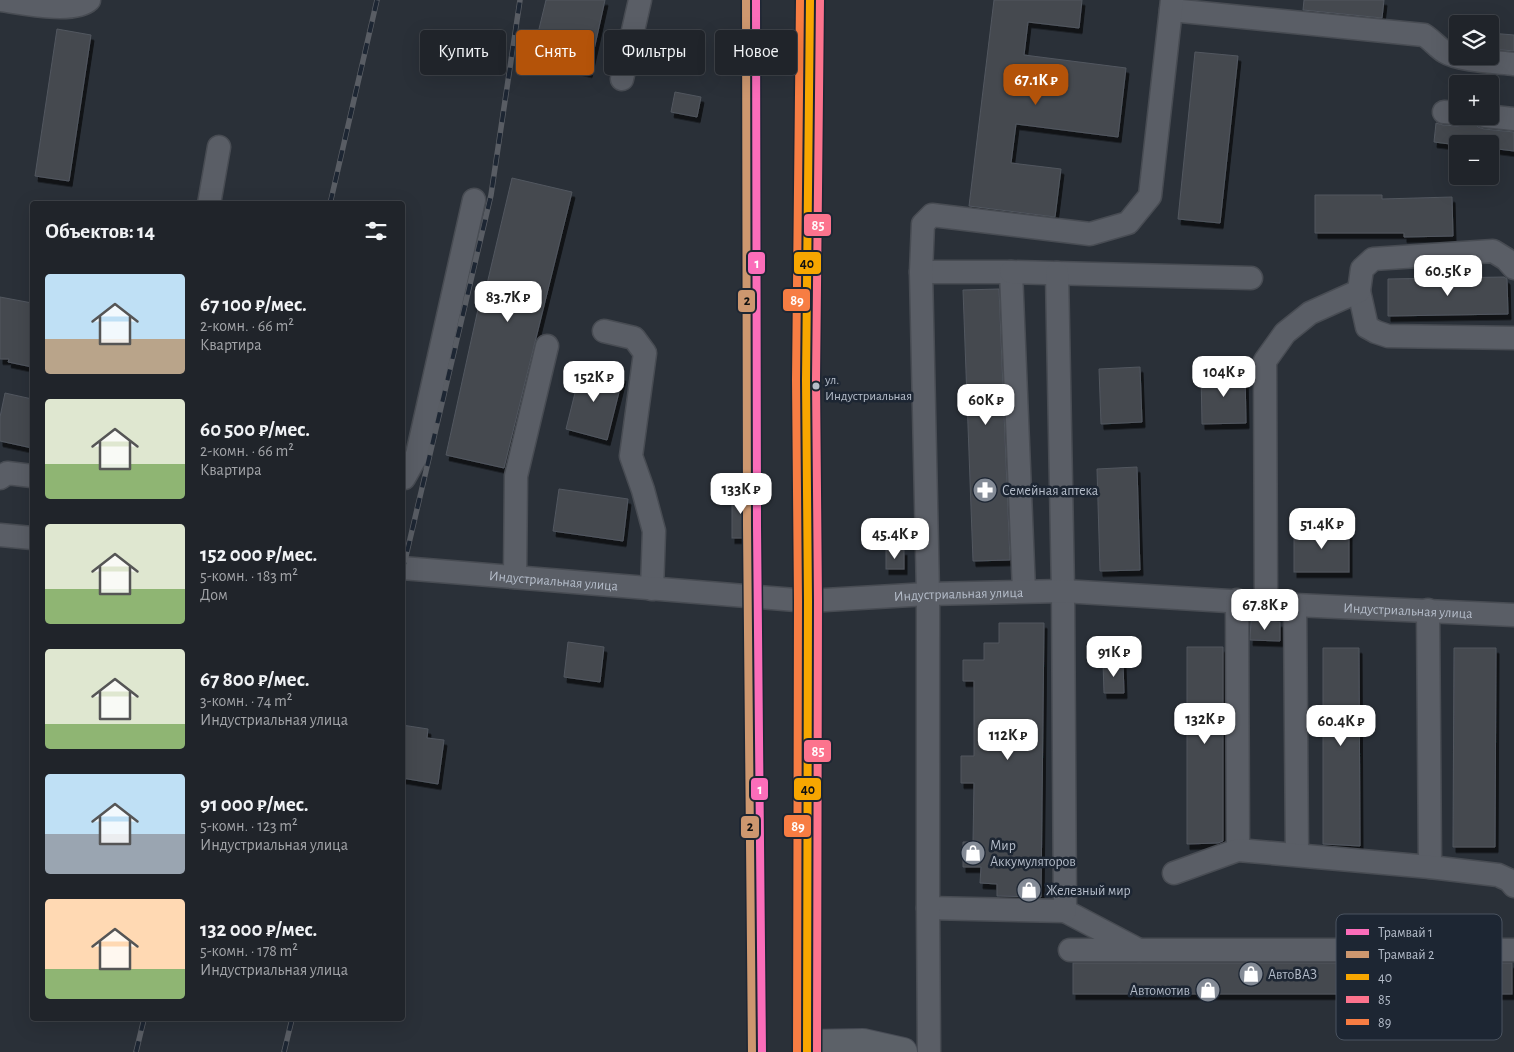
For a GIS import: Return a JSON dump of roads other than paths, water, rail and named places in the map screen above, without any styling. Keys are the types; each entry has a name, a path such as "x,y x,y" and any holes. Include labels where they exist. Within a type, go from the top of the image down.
{"main road":[{"path":"810,0 806,380 808,601 807,1048 863,1043 902,1052"}],"street":[{"path":"1,0 62,8 86,4 90,0"},
{"path":"622,79 640,0"},
{"path":"929,1052 928,594 921,272 922,224 932,216 1090,234 1128,223 1150,196 1172,5 1424,35 1446,53 1459,58 1514,64"},
{"path":"1499,118 1514,119"},
{"path":"210,201 219,147"},
{"path":"405,476 417,455 474,200"},
{"path":"1514,268 1506,259 1493,251 1373,259 1362,269 1359,291 1367,327 1388,336 1514,338"},
{"path":"921,272 1011,272 1252,278"},
{"path":"1011,272 1024,591"},
{"path":"1057,273 1063,591 1065,911"},
{"path":"1266,602 1265,361 1285,333 1310,313 1359,291"},
{"path":"604,331 634,338 645,352 631,456 643,490 654,531 652,589"},
{"path":"515,577 516,476 547,346"},
{"path":"0,478 7,473 30,476"},
{"path":"0,535 30,538"},
{"name":"Индустриальная улица","path":"405,568 808,601 928,594 1063,591 1295,605 1514,615"},
{"path":"1237,600 1238,850"},
{"path":"1295,605 1297,854"},
{"path":"1428,610 1430,867"},
{"path":"1174,873 1238,850 1297,854 1498,875 1509,880 1514,886"},
{"path":"928,908 1065,911 1139,950"},
{"path":"1070,950 1336,950"}],"tram line":[{"path":"743,0 742,432 748,1052"},
{"name":"2","path":"746,0 747,526 752,1052"},
{"name":"1","path":"756,0 757,526 762,1052"}],"railway":[{"path":"331,201 377,0"},
{"path":"405,560 491,195 520,0"},
{"path":"136,1052 144,1021"},
{"path":"284,1052 292,1021"}],"place":[{"name":"ул. Индустриальная","path":"816,386"},
{"name":"Семейная аптека","path":"985,490"},
{"name":"Мир Аккумуляторов","path":"973,853"},
{"name":"Железный мир","path":"1029,890"},
{"name":"АвтоВАЗ","path":"1251,974"},
{"name":"Автомотив","path":"1208,990"}]}
